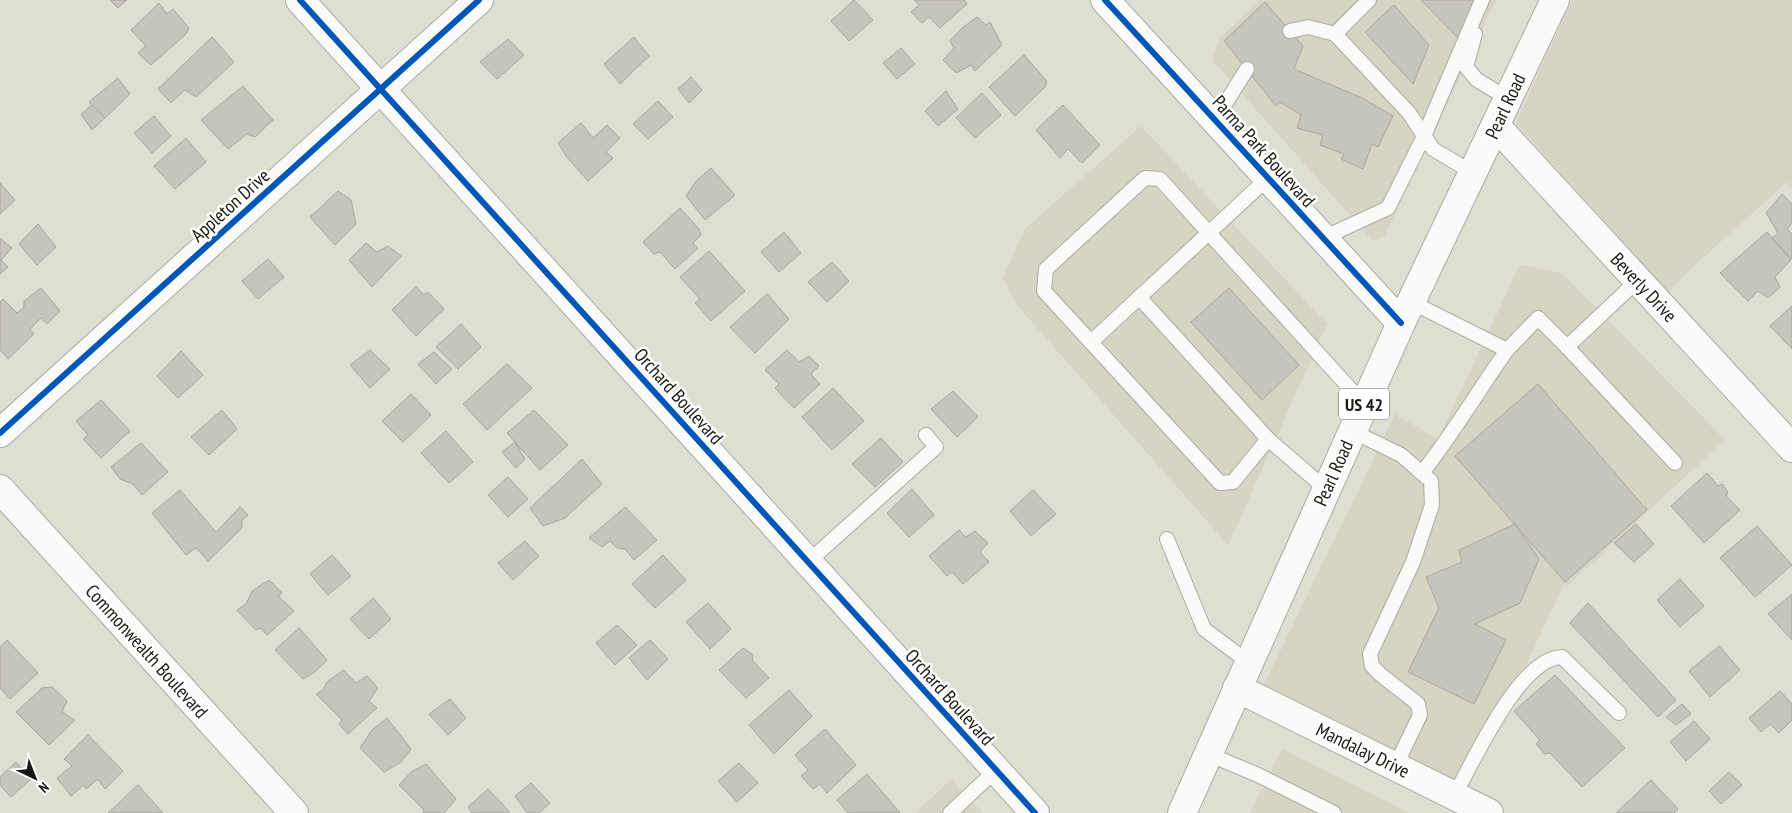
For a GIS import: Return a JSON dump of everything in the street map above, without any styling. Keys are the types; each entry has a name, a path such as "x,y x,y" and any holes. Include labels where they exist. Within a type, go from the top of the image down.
{"street":[{"name":"Orchard Boulevard","path":"300,0 1034,813"},
{"name":"Appleton Drive","path":"0,433 479,0"},
{"name":"Parma Park Boulevard","path":"1106,0 1323,238 1406,312"},
{"name":"Pearl Road","path":"1182,813 1236,688 1406,312 1555,0"},
{"name":"Beverly Drive","path":"1496,126 1792,448"},
{"name":"Commonwealth Boulevard","path":"0,489 294,813"},
{"name":"Mandalay Drive","path":"1236,688 1489,813"}],"lane":[{"path":"1335,34 1369,0"},
{"path":"1483,0 1466,67 1477,80 1509,98"},
{"path":"1323,238 1388,208 1424,136 1483,0"},
{"path":"1290,31 1308,27 1335,34 1409,113 1433,149 1473,173"},
{"path":"1215,120 1247,69"},
{"path":"1268,439 1233,482 1220,483 1044,291 1046,269 1145,178 1160,179 1364,404"},
{"path":"1090,342 1268,178"},
{"path":"1567,347 1638,280"},
{"path":"1139,297 1268,439 1326,489"},
{"path":"1406,312 1507,350"},
{"path":"1422,473 1450,438 1462,416 1507,350 1538,318 1675,463"},
{"path":"1352,431 1401,455 1431,480 1432,505 1413,562 1370,654 1372,666 1418,704 1420,715 1395,766"},
{"path":"808,562 936,447 926,435"},
{"path":"1167,540 1204,629 1248,662"},
{"path":"1454,796 1511,693 1529,674 1554,657 1562,657 1619,713"},
{"path":"1208,754 1258,775 1334,813"},
{"path":"950,813 996,770"}],"shaded area":[{"path":"1261,0 1496,0 1385,235 1373,241 1212,60 1219,38"},
{"path":"1572,0 1792,0 1792,187 1787,182 1683,276 1669,293 1516,123"},
{"path":"1141,126 1327,324 1228,545 1017,305 1003,278 1025,229"},
{"path":"1520,265 1562,273 1725,440 1568,585 1565,583 1466,790 1262,689 1395,414 1438,439"},
{"path":"1282,749 1409,813 1250,813"},
{"path":"952,779 983,813 915,813"}],"building":[{"path":"110,0 127,0 118,8"},
{"path":"854,0 873,20 849,41 831,21"},
{"path":"914,0 964,0 967,4 940,28 929,17 922,23 911,12 919,5"},
{"path":"1421,0 1485,0 1464,44"},
{"path":"1265,2 1303,46 1294,69 1362,98 1393,116 1378,147 1372,144 1363,169 1341,159 1344,154 1320,145 1323,135 1297,128 1301,115 1280,102 1276,106 1224,41"},
{"path":"159,3 167,14 173,9 189,28 185,35 151,65 138,53 146,46 131,30"},
{"path":"1394,5 1429,45 1413,84 1365,32"},
{"path":"977,17 986,25 990,22 1002,45 975,71 971,65 956,73 943,60 954,48 950,41 962,28"},
{"path":"212,37 234,62 196,97 185,90 171,103 158,89"},
{"path":"634,37 649,56 620,84 604,64"},
{"path":"508,39 524,55 497,79 480,62"},
{"path":"901,48 915,64 897,79 883,63"},
{"path":"1024,55 1046,80 1046,86 1015,116 989,87"},
{"path":"691,77 702,90 689,103 678,89"},
{"path":"118,78 130,94 105,118 89,102"},
{"path":"243,86 273,120 255,137 247,134 228,149 201,120"},
{"path":"946,91 958,109 938,126 925,111"},
{"path":"982,93 1001,115 975,138 956,118"},
{"path":"658,101 673,117 648,139 633,124"},
{"path":"92,105 105,118 92,130 81,114"},
{"path":"1063,105 1100,145 1082,163 1068,149 1060,158 1036,130"},
{"path":"154,116 171,136 152,153 134,133"},
{"path":"581,123 593,138 607,125 620,138 606,152 613,158 588,181 566,156 558,143"},
{"path":"186,138 206,162 175,189 154,166"},
{"path":"711,168 735,195 705,220 686,196 696,181"},
{"path":"0,183 15,200 0,214"},
{"path":"338,191 351,200 356,224 335,245 310,217"},
{"path":"1782,194 1792,204 1792,223 1787,229 1792,234 1792,259 1772,238 1778,233 1766,213"},
{"path":"680,208 699,229 701,235 693,243 698,248 675,269 660,252 654,254 643,242"},
{"path":"38,224 56,247 37,265 19,244"},
{"path":"784,232 801,253 779,272 761,252"},
{"path":"1767,232 1791,260 1775,277 1780,287 1768,298 1758,291 1748,301 1720,273"},
{"path":"0,238 12,248 1,260 8,267 0,274"},
{"path":"366,243 377,252 388,246 401,256 372,287 349,260"},
{"path":"709,251 745,291 711,321 695,303 700,299 680,277"},
{"path":"268,259 284,277 258,299 242,281"},
{"path":"832,262 849,281 827,302 808,282"},
{"path":"416,287 424,295 428,292 444,309 416,336 392,310"},
{"path":"41,288 60,311 47,324 41,318 30,329 34,334 8,359 0,350 0,302 3,299 17,313 24,307 24,301"},
{"path":"1229,288 1299,365 1262,400 1191,322"},
{"path":"767,294 789,319 755,353 730,327"},
{"path":"1792,306 1792,349 1770,326"},
{"path":"461,324 481,347 458,369 436,347"},
{"path":"370,350 390,369 370,388 350,365"},
{"path":"787,350 799,362 809,356 819,366 811,374 820,384 794,408 775,388 779,384 765,370"},
{"path":"181,351 203,375 178,398 157,376"},
{"path":"434,352 452,369 436,384 418,364"},
{"path":"507,364 532,388 487,430 463,404"},
{"path":"1538,384 1647,510 1565,582 1455,456"},
{"path":"833,388 864,421 832,450 802,417"},
{"path":"953,391 978,417 957,437 931,409"},
{"path":"411,394 431,415 403,442 382,421"},
{"path":"101,400 130,431 101,458 83,439 88,435 76,421"},
{"path":"222,410 237,429 209,455 191,437"},
{"path":"534,410 568,445 540,470 507,433"},
{"path":"446,431 473,462 449,483 421,453"},
{"path":"881,438 903,462 875,487 852,464"},
{"path":"515,442 525,459 516,468 502,452"},
{"path":"141,443 168,472 142,495 133,484 120,479 111,467"},
{"path":"582,459 602,484 565,518 543,526 530,508"},
{"path":"1707,473 1718,486 1722,484 1728,492 1726,496 1740,510 1704,543 1671,506"},
{"path":"508,477 528,499 508,517 488,495"},
{"path":"912,489 934,515 909,537 887,513"},
{"path":"180,490 216,532 240,507 248,515 242,520 242,528 208,561 196,548 186,555 152,513"},
{"path":"1033,490 1056,514 1031,536 1010,511"},
{"path":"625,507 657,540 634,560 625,549 617,548 610,541 602,547 589,538"},
{"path":"1515,524 1539,559 1520,603 1475,624 1506,640 1474,704 1408,672 1439,608 1426,577 1462,562 1459,550"},
{"path":"1636,524 1654,544 1634,562 1614,543"},
{"path":"1757,526 1792,565 1755,597 1720,558"},
{"path":"959,530 966,537 975,531 988,543 980,552 989,562 963,584 952,572 947,576 929,556"},
{"path":"525,541 539,556 513,580 498,563"},
{"path":"332,555 351,576 328,595 310,574"},
{"path":"663,555 686,580 655,608 632,584"},
{"path":"1680,579 1704,606 1680,627 1657,600"},
{"path":"269,580 282,593 278,596 294,611 267,635 261,628 256,630 237,610 246,604 252,591"},
{"path":"1792,594 1792,640 1768,614"},
{"path":"373,598 391,619 369,639 350,619"},
{"path":"708,603 731,629 710,649 686,622"},
{"path":"1588,603 1676,700 1658,717 1570,623"},
{"path":"617,625 637,645 615,665 596,643"},
{"path":"299,628 327,660 315,672 303,679 275,650"},
{"path":"7,640 38,673 10,699 0,688 0,647"},
{"path":"650,640 668,659 647,680 629,658"},
{"path":"1719,646 1740,670 1710,697 1689,671"},
{"path":"743,648 752,654 753,661 769,678 746,698 719,670"},
{"path":"343,670 356,683 367,676 378,688 369,701 377,708 348,734 339,724 342,720 316,694 323,690 327,682"},
{"path":"1555,675 1625,748 1582,787 1550,753 1545,754 1536,744 1540,740 1514,711"},
{"path":"52,687 67,701 62,712 75,720 49,745 16,712 42,688"},
{"path":"789,690 812,716 774,754 749,725"},
{"path":"1780,691 1792,704 1792,720 1779,733 1770,724 1761,732 1749,718"},
{"path":"450,699 466,718 448,735 429,714"},
{"path":"1682,704 1691,714 1676,725 1666,717"},
{"path":"387,718 411,749 401,762 384,772 360,748 372,730"},
{"path":"1694,721 1710,739 1686,761 1670,742"},
{"path":"825,729 856,765 827,793 820,784 813,789 801,776 808,770 795,755"},
{"path":"88,735 123,771 105,789 98,779 86,789 84,785 71,796 57,778 72,766 64,759"},
{"path":"16,762 31,779 11,797 0,785 0,777"},
{"path":"739,763 758,783 737,802 718,781"},
{"path":"426,764 456,799 444,813 423,813 424,810 399,785 411,772"},
{"path":"1729,772 1742,785 1721,804 1709,791"},
{"path":"867,774 900,813 848,813 837,800"},
{"path":"1651,780 1678,809 1674,813 1616,813"},
{"path":"531,783 550,803 539,813 527,813 515,796"},
{"path":"138,785 163,813 108,813"},
{"path":"488,789 509,811 508,813 472,813 468,807"}],"cycle path":[{"path":"300,0 1035,813"},
{"path":"0,433 479,0"},
{"path":"1105,0 1401,323"}]}
